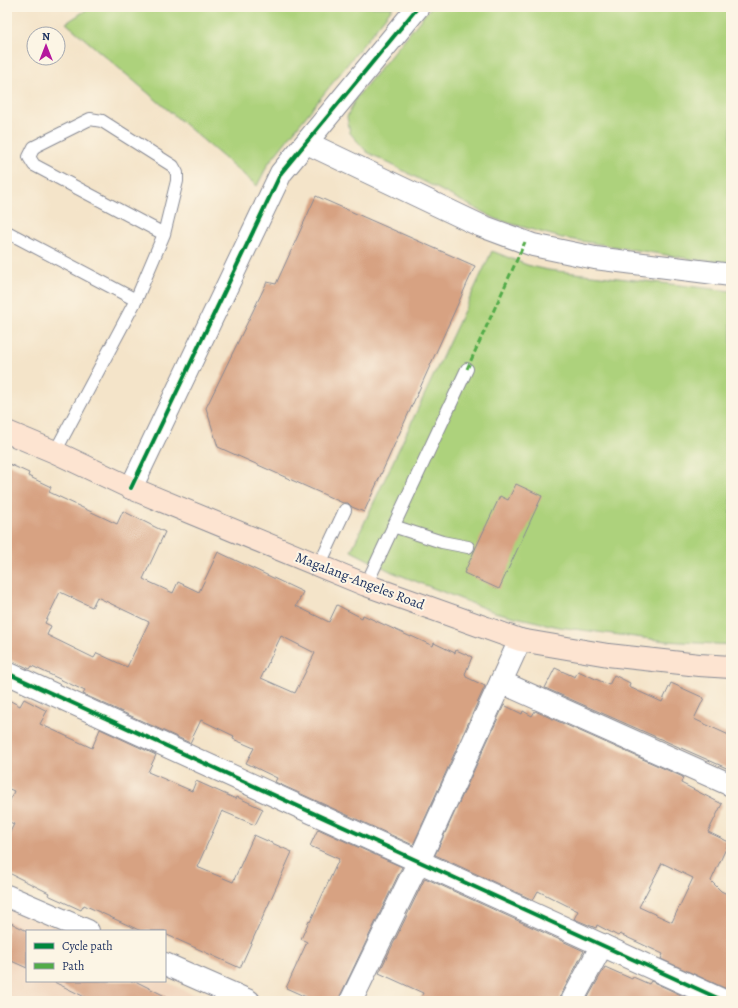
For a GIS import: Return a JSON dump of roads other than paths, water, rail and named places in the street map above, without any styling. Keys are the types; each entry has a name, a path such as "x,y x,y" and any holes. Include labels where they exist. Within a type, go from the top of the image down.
{"main road":[{"name":"Magalang-Angeles Road","path":"7,432 131,488 319,566 366,585 520,640 608,655 731,668"}],"street":[{"path":"131,488 281,173 418,7"},
{"path":"307,143 479,225 533,245 596,258 731,275"},
{"path":"351,1001 419,861 520,640"},
{"path":"7,673 724,1001"},
{"path":"501,682 731,785"},
{"path":"7,896 86,930"},
{"path":"572,1001 602,945"},
{"path":"166,964 249,1001"}],"lane":[{"path":"54,452 136,300 164,234 177,181 177,173 173,166 102,121 90,119 34,147 29,157 34,165 164,234"},
{"path":"7,232 136,300"},
{"path":"366,585 467,369"},
{"path":"319,566 345,510"},
{"path":"393,526 442,542 468,547"}]}
